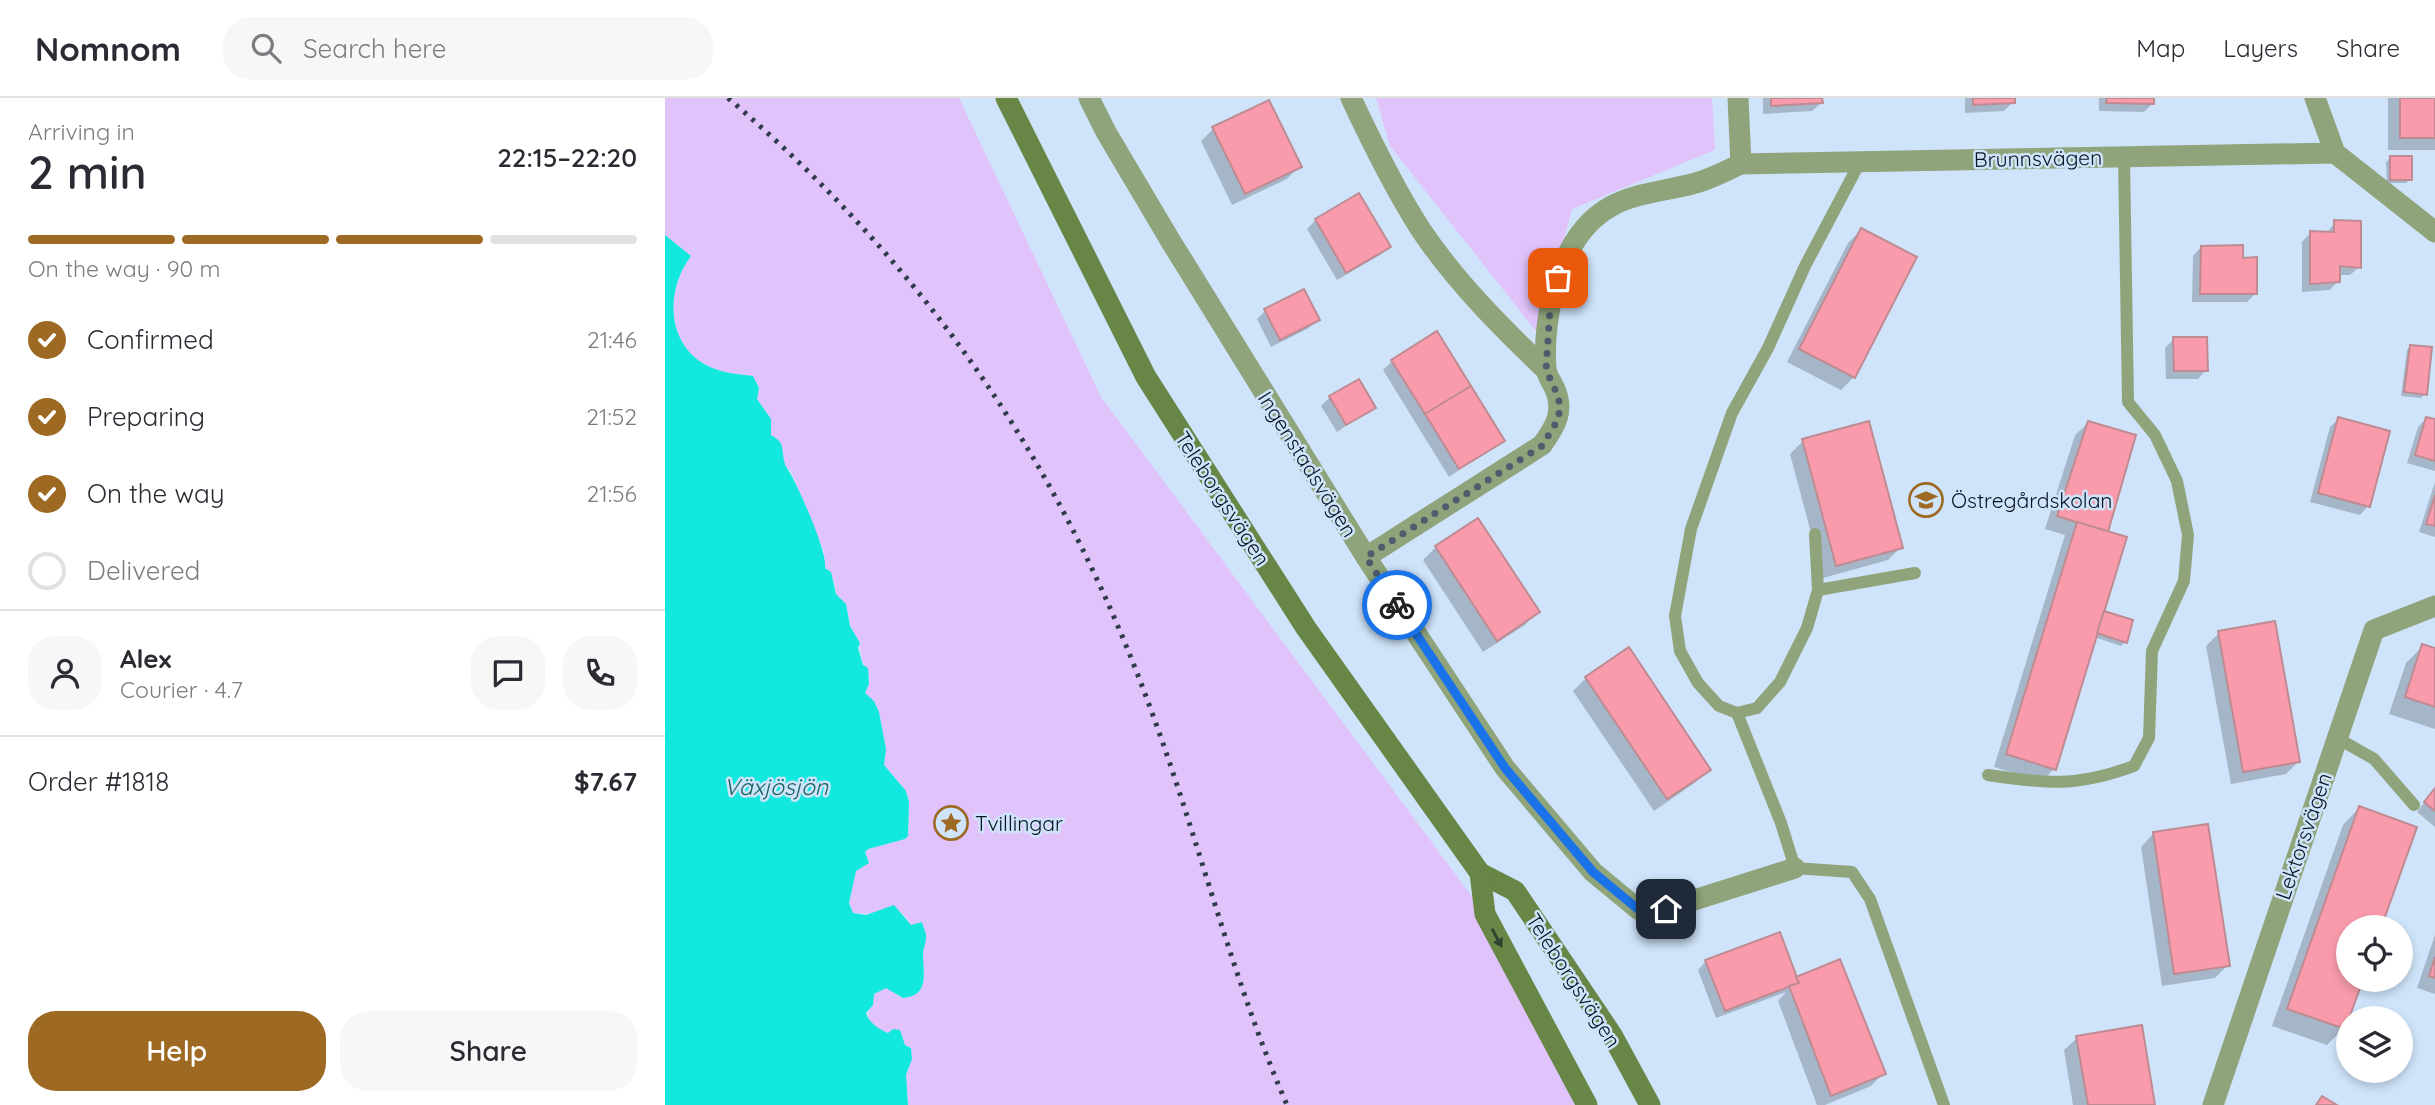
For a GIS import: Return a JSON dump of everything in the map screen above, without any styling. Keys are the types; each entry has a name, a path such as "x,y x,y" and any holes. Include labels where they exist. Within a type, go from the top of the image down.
{"main road":[{"name":"Teleborgsvägen","path":"1006,98 1146,377 1306,628 1480,873 1515,891 1612,1035 1650,1105"},
{"name":"Teleborgsvägen","path":"1480,873 1485,914 1587,1105"}],"street":[{"name":"Ingenstadsvägen","path":"1090,98 1106,132 1170,240 1366,557 1505,768 1593,872 1619,897 1639,910 1666,909 1795,868"},
{"path":"1351,98 1380,160 1422,232 1485,311 1546,370 1559,398 1559,418 1542,446 1366,557"},
{"path":"1546,370 1551,294 1582,230 1609,207 1645,194 1695,184 1741,164 1738,98"},
{"path":"2315,98 2335,153 2435,232"},
{"name":"Brunnsvägen","path":"1741,164 2335,153"},
{"name":"Lektorsvägen","path":"2213,1105 2374,630 2435,607"}],"lane":[{"path":"1988,775 2064,784 2102,778 2134,766 2149,738 2151,651 2184,581 2188,535 2177,481 2155,435 2128,402 2124,157"},
{"path":"1815,534 1818,590 1807,628 1780,682 1757,708 1737,713 1719,706 1705,690 1680,651 1675,616 1692,529 1732,413 1768,348 1805,265 1860,162"},
{"path":"1818,590 1915,573"},
{"path":"1737,713 1781,823 1795,868 1852,872 1870,899 1944,1105"},
{"path":"2337,738 2374,759 2414,805"}],"shaded area":[{"path":"665,98 959,98 1101,397 1485,914 1587,1105 908,1105 906,1075 912,1059 911,1048 905,1045 901,1034 878,1030 873,1026 869,1011 874,994 886,988 903,998 918,993 924,975 923,925 922,922 911,925 903,914 853,913 849,903 856,870 869,863 865,852 908,836 909,802 906,791 884,765 886,749 879,713 876,704 864,693 869,684 868,670 862,661 859,641 850,625 846,604 837,596 834,581 825,568 824,552 791,471 785,466 782,450 771,435 771,419 757,399 759,388 753,376 706,365 683,343 677,329 674,299 677,284 691,256 665,235"},
{"path":"1376,98 1712,98 1715,150 1572,209 1539,335 1390,146"}],"water":[{"name":"Växjösjön","path":"665,235 691,256 677,284 674,299 677,329 683,343 706,365 753,376 759,388 757,399 771,419 771,435 781,445 785,465 817,533 825,568 831,572 836,594 846,604 850,626 860,643 858,648 863,665 868,668 869,684 865,693 874,701 879,712 886,749 884,765 906,791 909,802 908,836 865,852 869,863 856,871 849,903 853,913 866,915 894,905 911,925 922,922 925,932 924,976 918,993 903,998 886,988 874,994 873,1005 866,1013 878,1028 885,1032 900,1030 905,1045 911,1048 912,1059 906,1075 908,1105 665,1105"}],"building":[{"path":"1771,98 1822,98 1823,103 1771,106"},
{"path":"1973,98 2015,98 2015,103 1973,105"},
{"path":"2107,98 2154,98 2154,104 2106,103"},
{"path":"2400,98 2435,98 2435,138 2400,138"},
{"path":"1269,100 1302,167 1245,194 1212,127"},
{"path":"2390,156 2412,156 2412,180 2390,180"},
{"path":"1359,193 1391,247 1346,273 1315,219"},
{"path":"2334,220 2361,221 2361,268 2340,266 2340,282 2310,284 2310,231 2334,232"},
{"path":"1861,228 1917,257 1855,378 1799,349"},
{"path":"2243,245 2243,258 2257,257 2257,294 2200,294 2201,246"},
{"path":"1304,289 1320,320 1280,340 1264,309"},
{"path":"1437,331 1471,386 1425,414 1391,360"},
{"path":"2173,337 2207,337 2208,371 2174,371"},
{"path":"2410,345 2432,347 2427,395 2404,392"},
{"path":"1359,379 1376,408 1346,425 1329,396"},
{"path":"1471,386 1505,441 1459,469 1425,414"},
{"path":"2338,417 2390,431 2370,507 2318,493"},
{"path":"2426,417 2435,419 2435,461 2415,455"},
{"path":"1869,421 1903,548 1836,566 1802,439"},
{"path":"2088,421 2136,435 2108,532 2057,516"},
{"path":"2435,495 2435,526 2426,524"},
{"path":"1478,518 1540,612 1497,641 1435,546"},
{"path":"2077,522 2127,537 2056,770 2006,754"},
{"path":"2104,611 2133,620 2127,643 2097,633"},
{"path":"2275,621 2300,762 2243,772 2218,631"},
{"path":"2422,644 2435,648 2435,707 2405,697"},
{"path":"1629,647 1711,770 1667,799 1585,677"},
{"path":"2435,788 2435,811 2424,802"},
{"path":"2359,806 2417,827 2386,915 2336,915 2336,992 2359,992 2353,1006 2336,1006 2336,1026 2287,1009"},
{"path":"2208,824 2230,966 2174,974 2153,832"},
{"path":"1780,932 1799,983 1725,1011 1705,960"},
{"path":"2435,957 2435,978 2429,976"},
{"path":"1840,959 1886,1074 1831,1096 1789,986 1799,983 1796,977"},
{"path":"2142,1025 2155,1105 2088,1105 2076,1036"},
{"path":"2322,1096 2337,1105 2316,1105"}],"railway":[{"path":"728,98 801,164 868,233 929,305 984,380 1034,459 1079,542 1119,629 1172,769 1250,1011 1287,1105"}],"way so far":[{"path":"1397,605 1366,557 1542,446 1559,418 1559,398 1546,370 1551,294 1558,278"}],"place":[{"name":"Östregårdskolan","path":"1926,500"},
{"name":"Tvillingar","path":"951,823"}],"route":[{"path":"1397,605 1505,768 1593,872 1619,897 1639,910 1666,909"}]}
